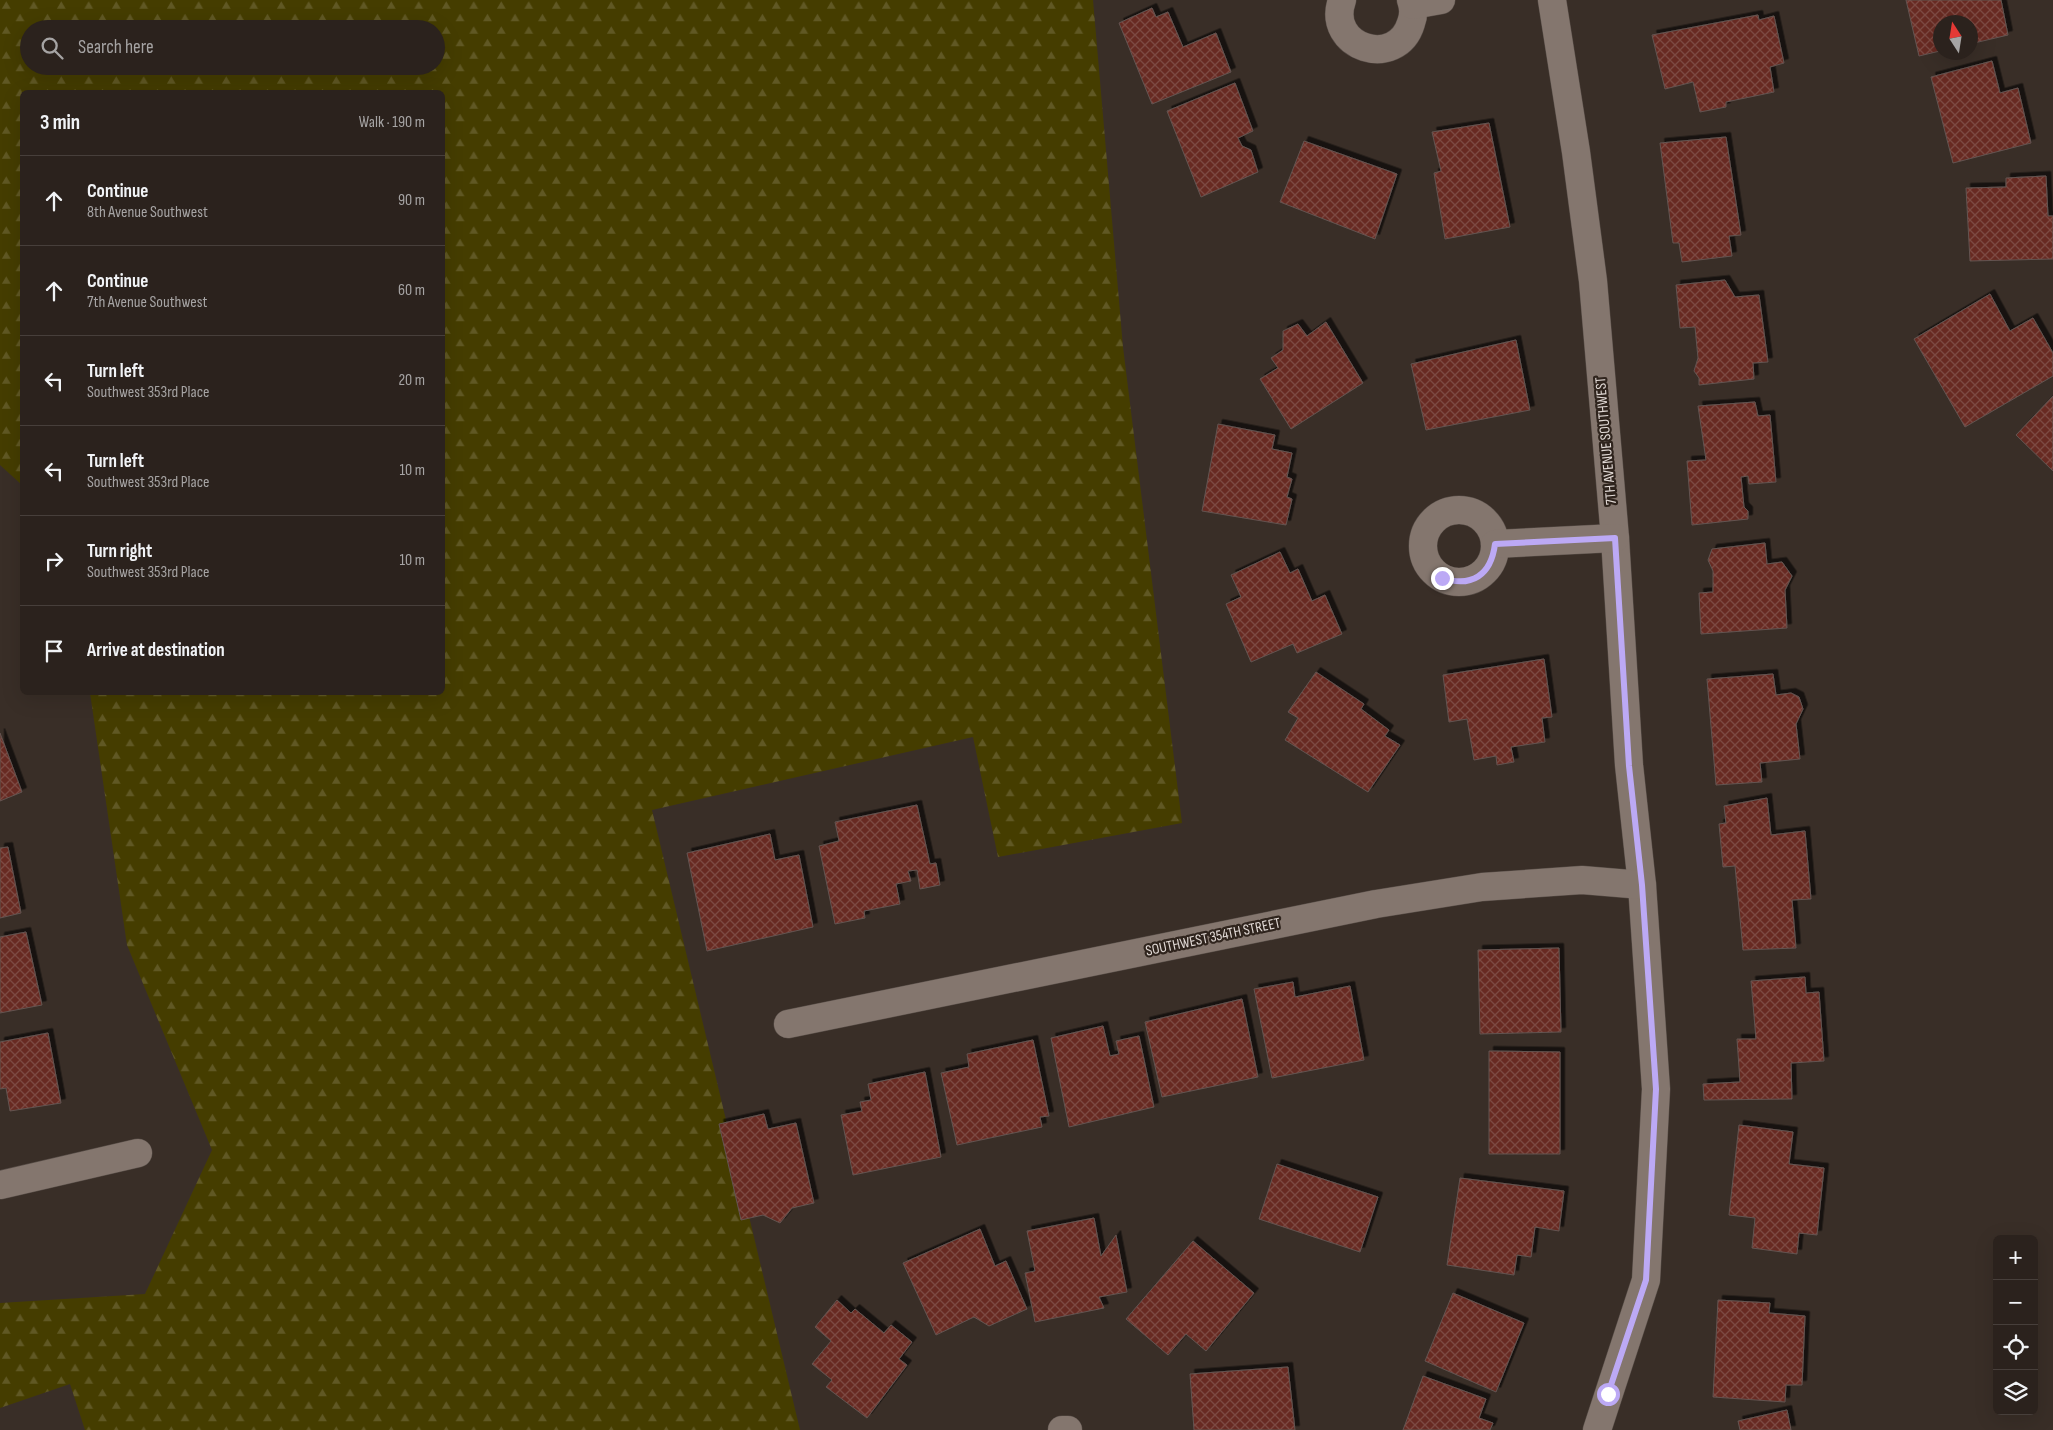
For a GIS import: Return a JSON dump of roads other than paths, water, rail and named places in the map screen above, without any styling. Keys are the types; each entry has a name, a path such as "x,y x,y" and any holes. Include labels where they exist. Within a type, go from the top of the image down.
{"street":[{"path":"1342,0 1340,20 1344,30 1351,40 1372,49 1383,49 1404,38 1413,17 1412,3 1441,0"},
{"name":"7TH AVENUE SOUTHWEST","path":"1552,0 1576,152 1593,281 1615,538 1629,766 1642,885 1656,1089 1646,1280 1597,1430"},
{"path":"1495,544 1615,538"},
{"name":"SOUTHWEST 354TH STREET","path":"788,1024 1376,904 1482,887 1582,880 1642,885"},
{"path":"0,1185 138,1153"},
{"path":"1062,1430 1068,1430"}]}
